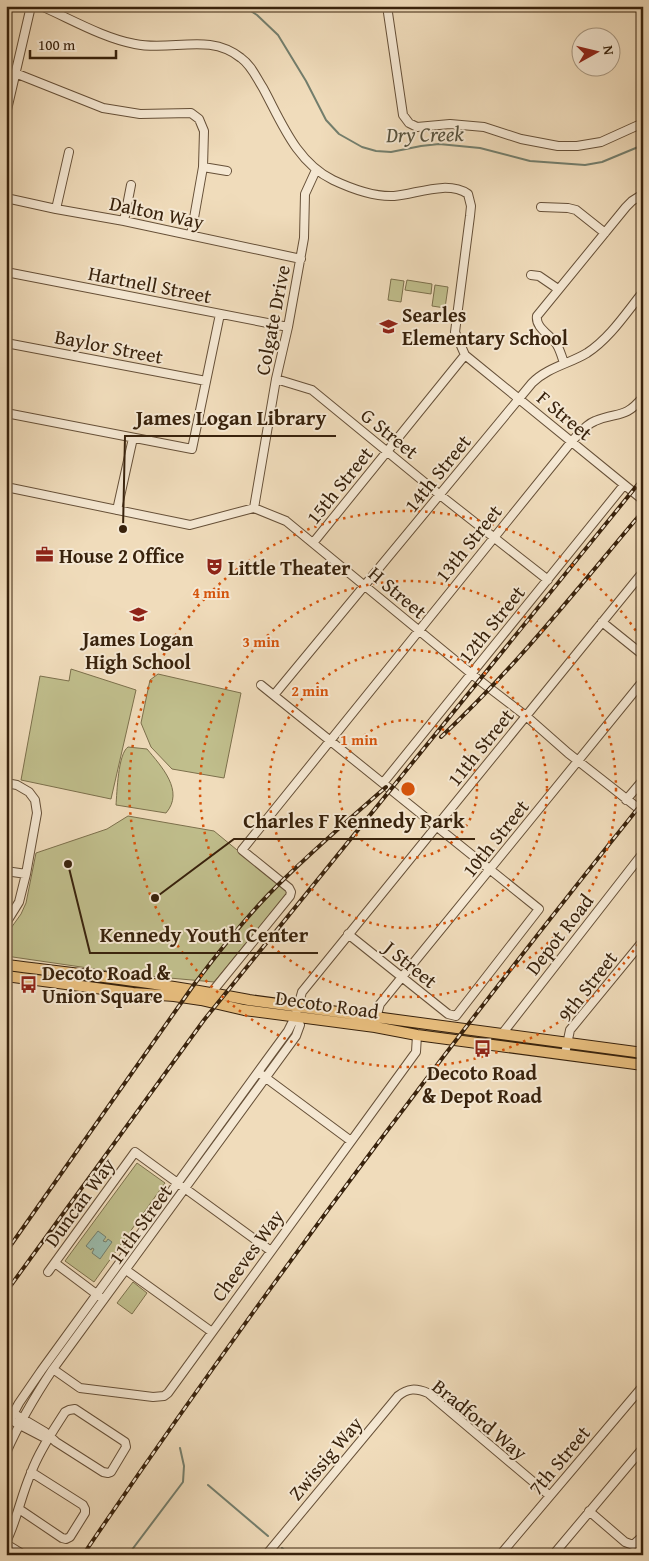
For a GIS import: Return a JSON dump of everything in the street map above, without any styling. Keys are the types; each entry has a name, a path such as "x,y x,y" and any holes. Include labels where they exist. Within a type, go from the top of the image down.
{"main road":[{"name":"Decoto Road","path":"6,965 212,992 296,1012 417,1035 643,1065"},
{"name":"Decoto Road","path":"6,976 133,993 174,996 244,1010 376,1018 642,1052"}],"street":[{"path":"6,114 31,6"},
{"path":"41,6 113,38 135,44 160,47 197,43 210,44 225,48 241,57 250,67 286,133 297,149 316,170 331,179 361,191 392,196 442,188 461,190 468,194 471,206 455,332 465,355"},
{"path":"387,6 403,115 409,123 417,126 450,124 484,128 522,139 558,146 578,146 601,142 643,123"},
{"path":"14,73 103,108 140,114 191,113 199,119 204,131 203,167 192,235"},
{"path":"56,209 69,152"},
{"path":"203,167 227,171"},
{"name":"Colgate Drive","path":"254,508 276,379 301,259 304,238 305,194 316,170"},
{"path":"124,221 131,185"},
{"path":"564,363 557,344 539,325 536,318 632,201 643,194"},
{"name":"Dalton Way","path":"6,198 301,259"},
{"path":"541,207 576,210 605,233"},
{"name":"Hartnell Street","path":"6,272 288,327"},
{"path":"531,275 538,276 558,289"},
{"name":"14th Street","path":"274,696 538,377 554,367 576,359 600,343 643,292"},
{"path":"6,413 192,449 220,314"},
{"name":"Baylor Street","path":"6,343 206,381"},
{"name":"F Street","path":"465,355 643,500"},
{"name":"15th Street","path":"313,543 465,355"},
{"name":"G Street","path":"276,379 312,390 440,495 548,580"},
{"name":"13th Street","path":"212,992 290,896 291,892 242,850 584,427 597,420 626,413 643,397"},
{"path":"117,510 133,438"},
{"name":"12th Street","path":"382,783 624,485"},
{"path":"6,487 190,525 254,508"},
{"name":"H Street","path":"254,508 286,521 526,716 578,761 643,812"},
{"name":"11th Street","path":"10,1420 41,1371 96,1294 281,1042 296,1012 302,992 643,572"},
{"path":"602,622 643,655"},
{"name":"10th Street","path":"376,1018 379,1007 402,977 643,681"},
{"path":"261,685 489,870"},
{"path":"626,800 643,780"},
{"path":"6,783 25,788 36,804 37,813 19,902 6,923"},
{"name":"Depot Road","path":"502,1034 643,853"},
{"name":"J Street","path":"348,934 448,1014 456,1016 538,909 489,870"},
{"path":"6,871 26,874"},
{"name":"9th Street","path":"565,1054 570,1030 643,941"},
{"name":"11th Street","path":"6,1453 21,1421 53,1370 296,1036 300,1025 296,1012"},
{"name":"Cheeves Way","path":"53,1370 80,1388 153,1397 164,1396 416,1052 417,1035"},
{"path":"258,1072 351,1141"},
{"name":"Duncan Way","path":"105,1300 55,1262 135,1152 177,1183"},
{"path":"177,1183 271,1251"},
{"path":"48,1272 55,1262"},
{"path":"126,1270 212,1332"},
{"name":"7th Street","path":"500,1555 643,1386"},
{"name":"Bradford Way","path":"413,1389 428,1393 550,1496"},
{"name":"Zwissig Way","path":"266,1555 400,1395 413,1389"},
{"path":"10,1420 21,1421 43,1437 49,1437 102,1472 111,1472 126,1447 125,1442 75,1410 66,1412 49,1437 31,1472 14,1526 6,1543 24,1555"},
{"path":"553,1555 643,1448"},
{"path":"19,1509 66,1539 70,1537 85,1513 86,1509 83,1505 31,1472"},
{"path":"589,1511 625,1542 633,1545 643,1536"}],"shaded area":[{"path":"391,279 404,281 401,302 388,300"},
{"path":"407,280 432,284 431,294 405,290"},
{"path":"435,285 448,287 445,308 432,306"},
{"path":"71,669 136,690 111,799 21,780 40,676 69,681"},
{"path":"158,674 241,693 224,778 172,769 151,747 141,723 150,680"},
{"path":"128,747 147,749 169,779 173,796 171,805 166,813 116,805 120,765"},
{"path":"128,816 214,831 288,892 214,982 136,975 6,956 6,935 21,914 26,903 36,853 107,829"},
{"path":"137,1163 165,1183 94,1282 65,1261"},
{"path":"98,1231 106,1237 103,1241 106,1242 108,1239 112,1242 100,1259 92,1253 94,1249 92,1248 91,1250 86,1246"},
{"path":"133,1282 147,1293 132,1314 117,1303"}],"waterway":[{"name":"Dry Creek","path":"243,6 257,15 278,35 306,81 326,120 339,134 362,147 376,151 391,152 439,144 480,148 530,161 585,165 602,162 643,145"},
{"path":"128,1555 183,1482 184,1466 180,1448"},
{"path":"208,1485 268,1536"},
{"path":"282,1548 290,1555"}],"railway":[{"path":"6,1292 204,1020 643,478"},
{"path":"441,737 495,683 643,511"},
{"path":"6,1252 193,986 230,939 283,880 326,839 386,787"},
{"path":"83,1555 217,1362 286,1267 426,1079 643,802"}],"place":[{"name":"Searles Elementary School","path":"388,326"},
{"name":"James Logan Library","path":"123,529"},
{"name":"House 2 Office","path":"45,555"},
{"name":"Little Theater","path":"214,567"},
{"name":"James Logan High School","path":"138,614"},
{"name":"Kennedy Youth Center","path":"68,864"},
{"name":"Charles F Kennedy Park","path":"155,898"},
{"name":"Decoto Road & Union Square","path":"28,984"},
{"name":"Decoto Road & Depot Road","path":"482,1048"}]}
